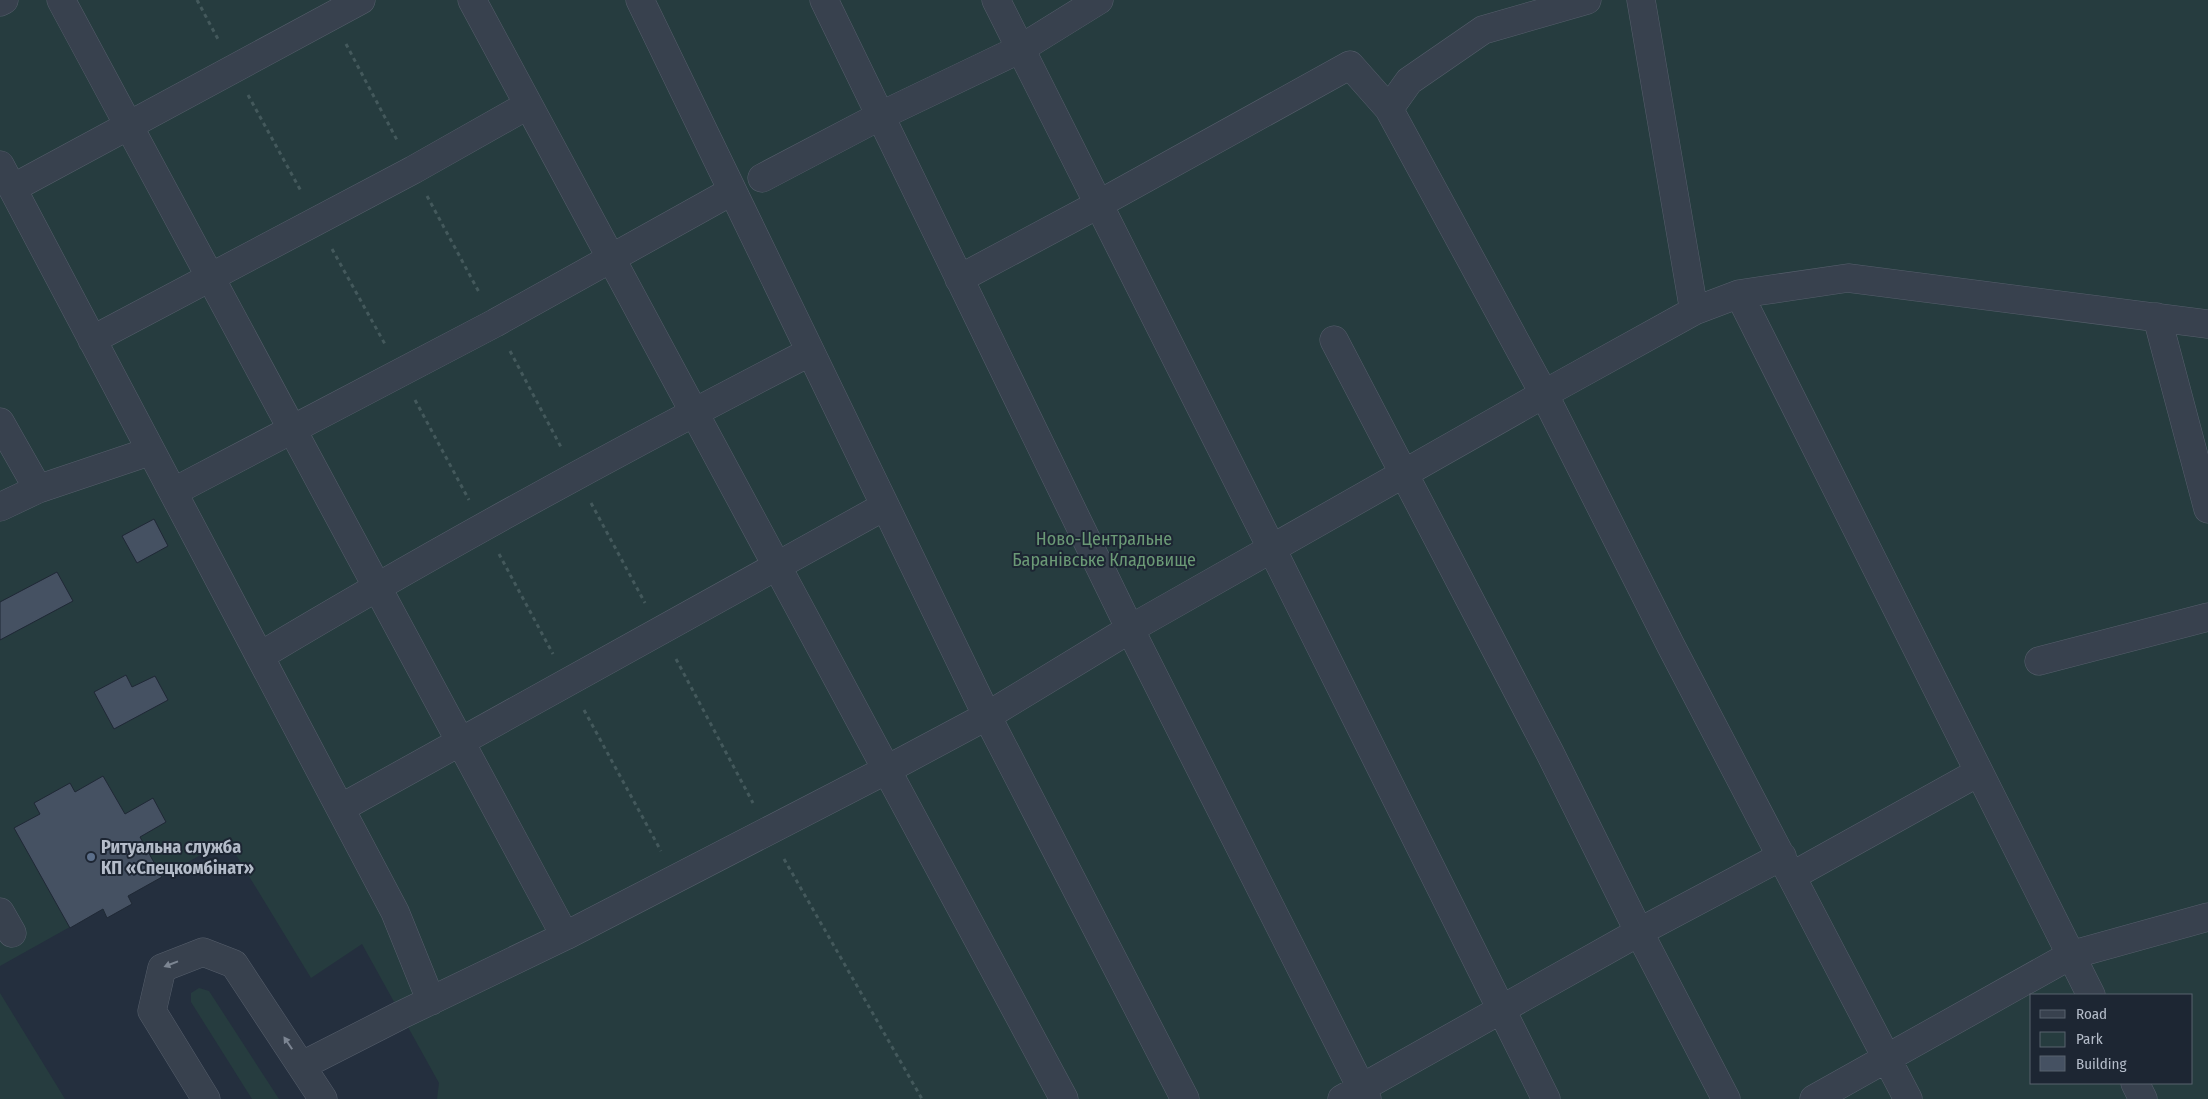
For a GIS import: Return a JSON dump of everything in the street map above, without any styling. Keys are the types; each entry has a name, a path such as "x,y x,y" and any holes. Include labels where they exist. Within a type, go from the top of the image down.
{"street":[{"path":"0,2 4,0"},
{"path":"61,0 378,585 565,936"},
{"path":"12,188 361,0"},
{"path":"472,0 888,769 1064,1099"},
{"path":"640,0 987,716 1185,1099"},
{"path":"824,0 1357,1095 1501,1010 1639,932 1787,866 1979,772"},
{"path":"996,0 1546,1099"},
{"path":"762,178 880,116 1020,49 1099,0"},
{"path":"1390,109 1409,80 1483,30 1587,0"},
{"path":"1641,0 1694,311"},
{"path":"959,279 1350,65 1390,109 1544,394 1672,646 1908,1099"},
{"path":"92,340 413,170 528,105"},
{"path":"0,165 395,912 431,1001"},
{"path":"173,492 495,323 732,191"},
{"path":"303,1065 565,936 987,716 1130,629 1694,311 1740,294 1848,278 2208,324"},
{"path":"1740,294 2091,994"},
{"path":"2157,317 2208,509"},
{"path":"1334,340 1550,753 1639,932 1726,1099"},
{"path":"260,656 378,585 576,475 810,352"},
{"path":"0,422 38,490"},
{"path":"0,507 38,490 151,451"},
{"path":"340,808 885,506"},
{"path":"2039,661 2208,617"},
{"path":"1814,1099 2072,955 2208,917"},
{"path":"206,1099 152,1011 162,968 203,952 234,964 303,1065 323,1099"},
{"path":"2136,1084 2143,1099"}],"path":[{"path":"197,0 675,878"},
{"path":"331,16 768,830 922,1099"}],"green space":[{"name":"Ново-Центральне Баранівське Кладовище","path":"0,0 2208,0 2208,1099 437,1099 439,1083 362,944 311,978 227,840 128,896 132,904 107,918 102,909 0,966"},
{"path":"199,988 209,991 279,1099 252,1099 191,1002 191,993"},
{"path":"0,993 65,1099 0,1099"}],"building":[{"path":"154,519 168,546 137,563 122,536"},
{"path":"57,572 73,601 0,640 0,602"},
{"path":"126,675 132,687 155,676 168,700 114,729 94,692"},
{"name":"Ритуальна служба КП «Спецкомбінат»","path":"103,776 125,814 153,798 166,822 140,837 162,877 128,896 132,904 107,918 103,909 70,928 14,828 40,814 34,803 70,783 75,792"}],"place":[{"name":"Ритуальна служба КП «Спецкомбінат»","path":"91,857"}]}
